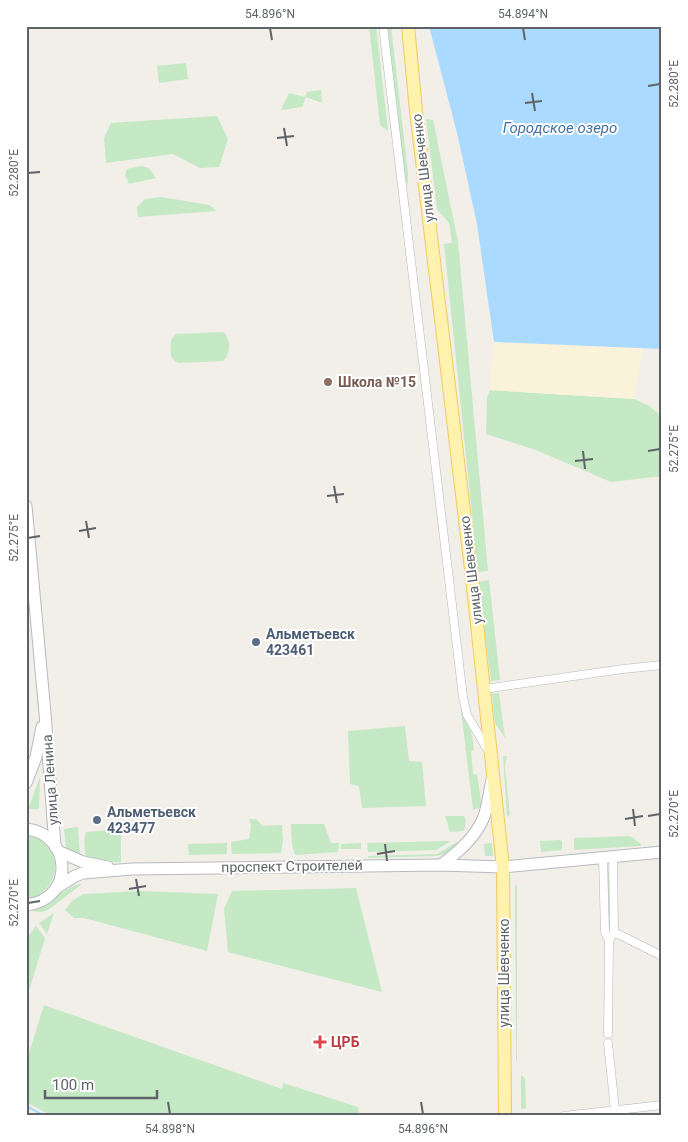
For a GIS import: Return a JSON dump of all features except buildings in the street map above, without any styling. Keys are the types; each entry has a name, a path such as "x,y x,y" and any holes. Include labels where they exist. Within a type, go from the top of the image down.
{"main road":[{"name":"улица Шевченко","path":"408,26 416,111 503,867 505,1116"}],"street":[{"path":"383,26 463,696 467,715 491,756"},
{"name":"улица Ленина","path":"26,506 57,849 63,866 61,879 56,888"},
{"path":"484,689 662,665"},
{"name":"улица Ленина","path":"26,783 36,757 45,713"},
{"path":"440,865 470,841 483,818 493,775"},
{"name":"проспект Строителей","path":"26,829 42,833 57,849 84,863 105,867 132,868 440,865 503,867 662,852"},
{"path":"608,857 614,932 608,941"},
{"path":"608,857 605,932 608,941 608,1034"},
{"name":"проспект Строителей","path":"29,906 48,897 56,888 83,873 132,868"},
{"path":"614,932 662,956"},
{"path":"608,1042 615,1110"},
{"path":"564,1116 662,1106"}],"green space":[{"path":"369,26 376,26 388,131 380,125"},
{"path":"387,26 391,26 408,173 408,183 405,184"},
{"path":"186,63 188,79 159,83 157,66"},
{"path":"321,90 322,103 306,97 302,107 281,110 289,93 305,97 307,92"},
{"path":"217,116 228,139 219,167 200,168 173,154 106,163 104,138 111,123"},
{"path":"426,119 433,120 458,242 488,571 478,572 444,244 452,243 449,223 437,209"},
{"path":"141,166 149,168 156,178 129,184 125,175 127,169"},
{"path":"161,197 209,205 217,211 138,217 137,207 145,199"},
{"path":"223,332 228,338 229,350 223,361 179,363 173,359 171,340 176,334"},
{"path":"490,390 634,399 649,406 662,416 662,476 611,482 536,450 486,434 487,398"},
{"path":"489,580 500,680 491,681 478,582"},
{"path":"499,693 505,738 495,723 492,694"},
{"path":"461,710 472,735 474,750 471,751 473,774 477,775 482,807 473,810"},
{"path":"405,726 409,761 422,762 426,806 362,808 359,786 350,784 348,731"},
{"path":"503,756 507,756 505,766 510,815 507,816"},
{"path":"40,777 39,809 28,809"},
{"path":"445,816 464,816 466,822 464,831 450,832"},
{"path":"249,819 256,819 263,826 282,825 283,840 281,853 232,854 231,842 249,839 251,826"},
{"path":"291,824 324,824 331,843 339,843 338,852 295,855 292,844"},
{"path":"78,827 80,857 66,849 64,829"},
{"path":"121,829 121,862 97,863 86,860 84,840 86,832"},
{"path":"26,835 38,838 47,845 53,854 55,865 54,876 48,886 39,894 26,900"},
{"path":"630,836 641,846 574,850 574,838"},
{"path":"451,841 436,850 368,852 367,843"},
{"path":"540,841 562,841 562,850 541,852"},
{"path":"457,842 463,842 448,853 437,856 368,858 368,856 437,854"},
{"path":"227,843 227,854 189,855 188,844"},
{"path":"361,843 361,849 341,849 341,844"},
{"path":"492,843 493,856 485,856 484,844"},
{"path":"607,871 611,871 613,928 608,928"},
{"path":"82,884 48,910 42,912 31,911 66,890"},
{"path":"515,884 517,886 517,1062 516,1059"},
{"path":"356,888 382,992 228,952 224,909 232,891"},
{"path":"141,891 218,894 207,951 84,918 74,918 65,910 72,901 83,894"},
{"path":"54,913 47,934 39,923"},
{"path":"36,926 45,938 28,994 26,993 26,944 29,935"},
{"path":"44,1005 282,1089 283,1083 358,1107 359,1116 52,1116 26,1102 26,1063"},
{"path":"521,1075 525,1078 526,1108 521,1109"}],"sand":[{"path":"494,342 643,348 634,399 490,390"}],"water":[{"name":"Городское озеро","path":"429,26 662,26 662,349 494,342 477,224 457,133"}],"waterway":[{"path":"26,1106 45,1116"}],"place":[{"name":"Школа №15","path":"328,382"},
{"name":"Альметьевск 423461","path":"256,642"},
{"name":"Альметьевск 423477","path":"97,820"},
{"name":"ЦРБ","path":"320,1042"}]}
